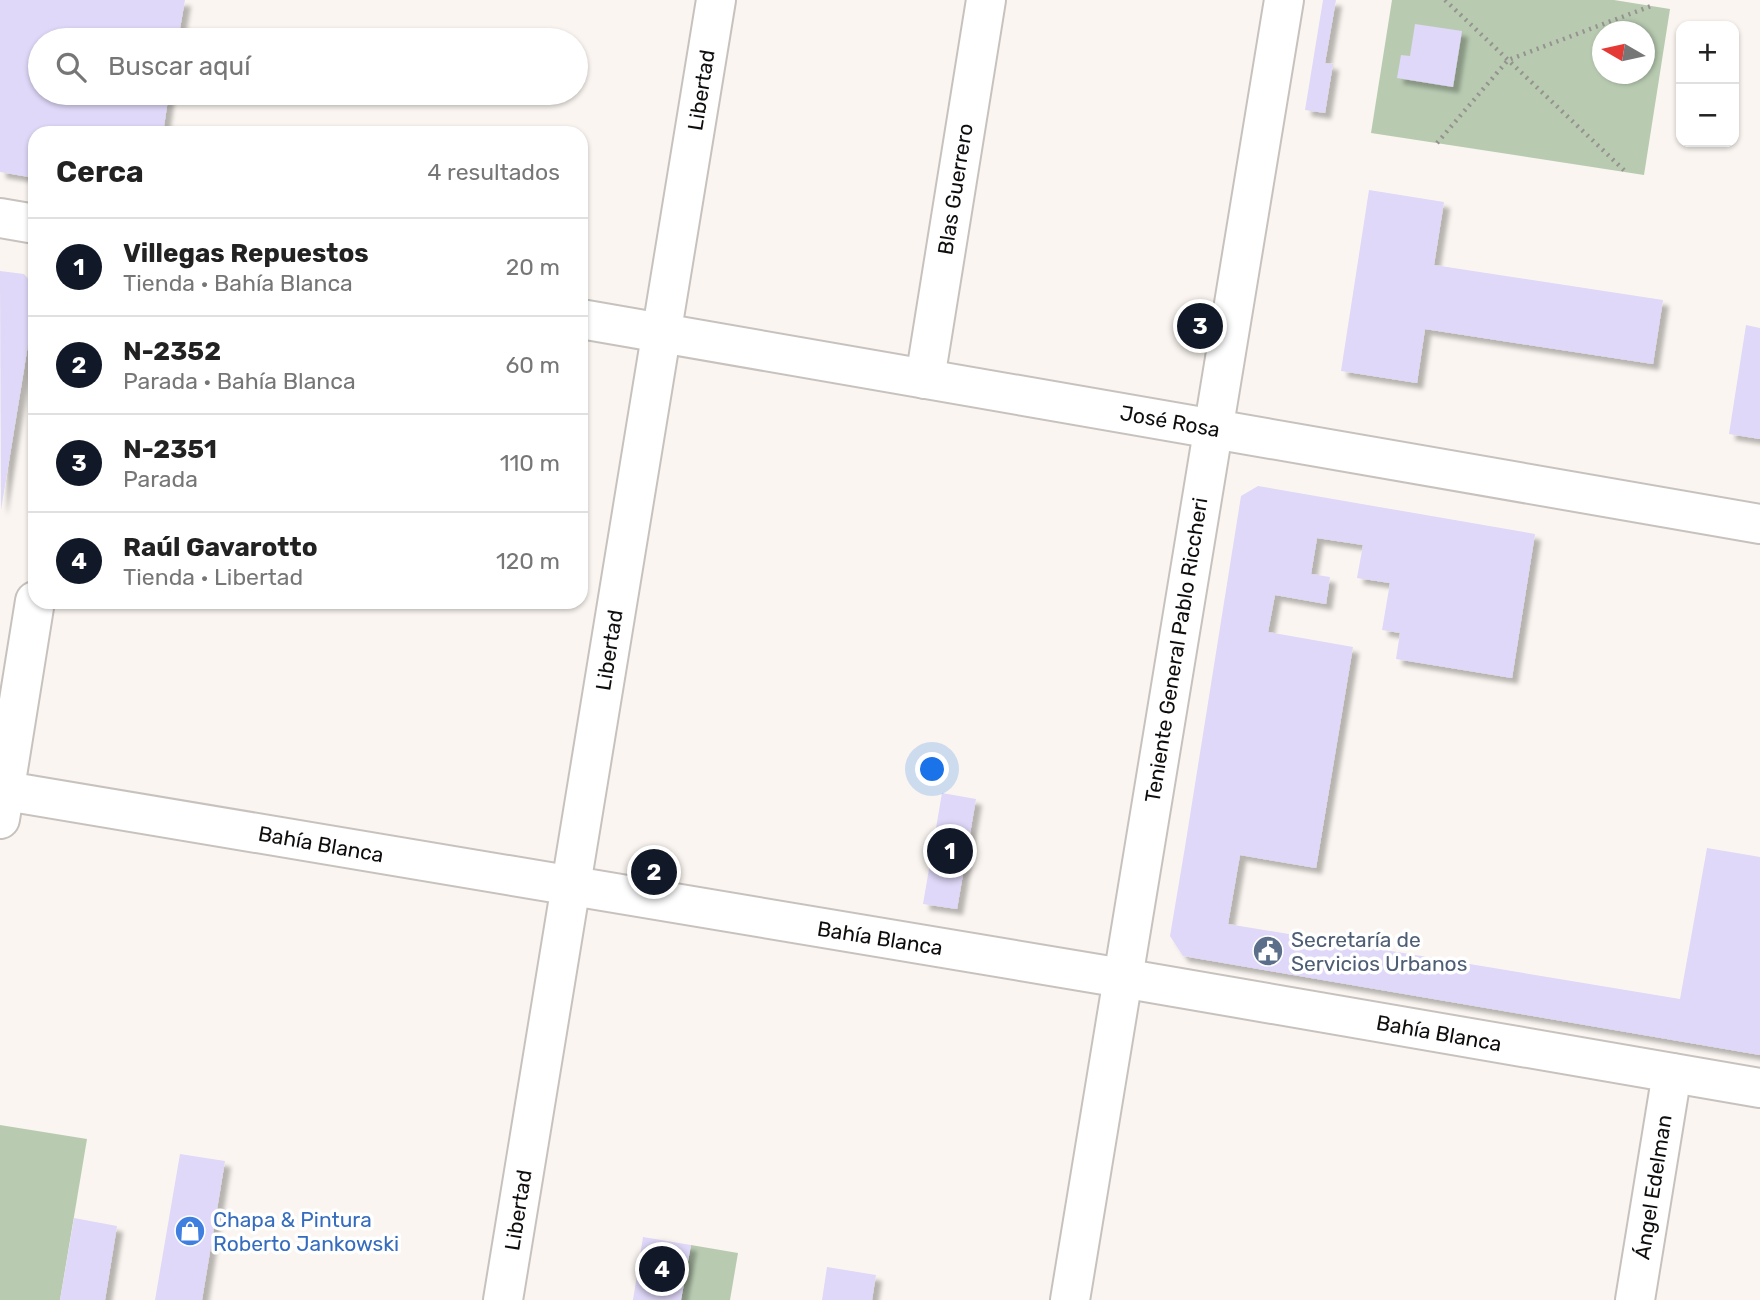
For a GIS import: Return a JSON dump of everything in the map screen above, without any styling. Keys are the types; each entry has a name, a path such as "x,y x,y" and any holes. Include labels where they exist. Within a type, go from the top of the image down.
{"street":[{"name":"Libertad","path":"503,1300 716,0"},
{"name":"Blas Guerrero","path":"925,379 986,0"},
{"name":"Teniente General Pablo Riccheri","path":"1070,1300 1284,0"},
{"path":"0,218 28,223"},
{"name":"José Rosa","path":"588,320 1760,524"},
{"path":"1,800 34,609"},
{"name":"Bahía Blanca","path":"1,800 570,886 1760,1088"},
{"name":"Ángel Edelman","path":"1635,1300 1672,1073"}],"path":[{"path":"1445,0 1628,173"},
{"path":"1437,143 1508,60 1651,6"}],"green space":[{"path":"1392,0 1614,0 1670,9 1644,175 1371,133"},
{"path":"0,1125 87,1139 60,1300 0,1300"},
{"path":"691,1245 738,1253 730,1300 681,1300"}],"building":[{"path":"0,0 185,0 180,28 28,28 28,105 167,105 164,126 28,126 28,177 0,172"},
{"path":"1323,0 1336,0 1325,63 1333,64 1325,113 1305,110"},
{"path":"1415,24 1462,31 1453,87 1397,78 1401,55 1410,56"},
{"path":"1369,190 1444,202 1434,265 1663,300 1653,364 1425,329 1417,383 1341,371"},
{"path":"0,271 24,274 28,279 28,345 1,510"},
{"path":"1746,325 1760,328 1760,439 1729,434"},
{"path":"1258,486 1535,534 1512,678 1396,659 1400,633 1382,630 1390,583 1357,578 1363,545 1317,538 1311,574 1330,577 1326,604 1275,595 1268,632 1353,647 1316,868 1240,855 1228,924 1680,999 1707,848 1760,857 1760,1055 1183,956 1170,936 1241,496"},
{"path":"942,793 976,799 957,909 923,904"},
{"name":"Chapa & Pintura Roberto Jankowski","path":"180,1154 225,1161 202,1300 155,1300"},
{"path":"74,1218 117,1226 105,1300 60,1300"},
{"path":"643,1237 691,1245 681,1300 633,1300"},
{"path":"827,1267 876,1275 872,1300 822,1300"}],"place":[{"name":"N-2351","path":"1200,326"},
{"name":"Villegas Repuestos","path":"950,851"},
{"name":"N-2352","path":"654,872"},
{"name":"Secretaría de Servicios Urbanos","path":"1268,951"},
{"name":"Chapa & Pintura Roberto Jankowski","path":"190,1231"},
{"name":"Raúl Gavarotto","path":"662,1269"}]}
